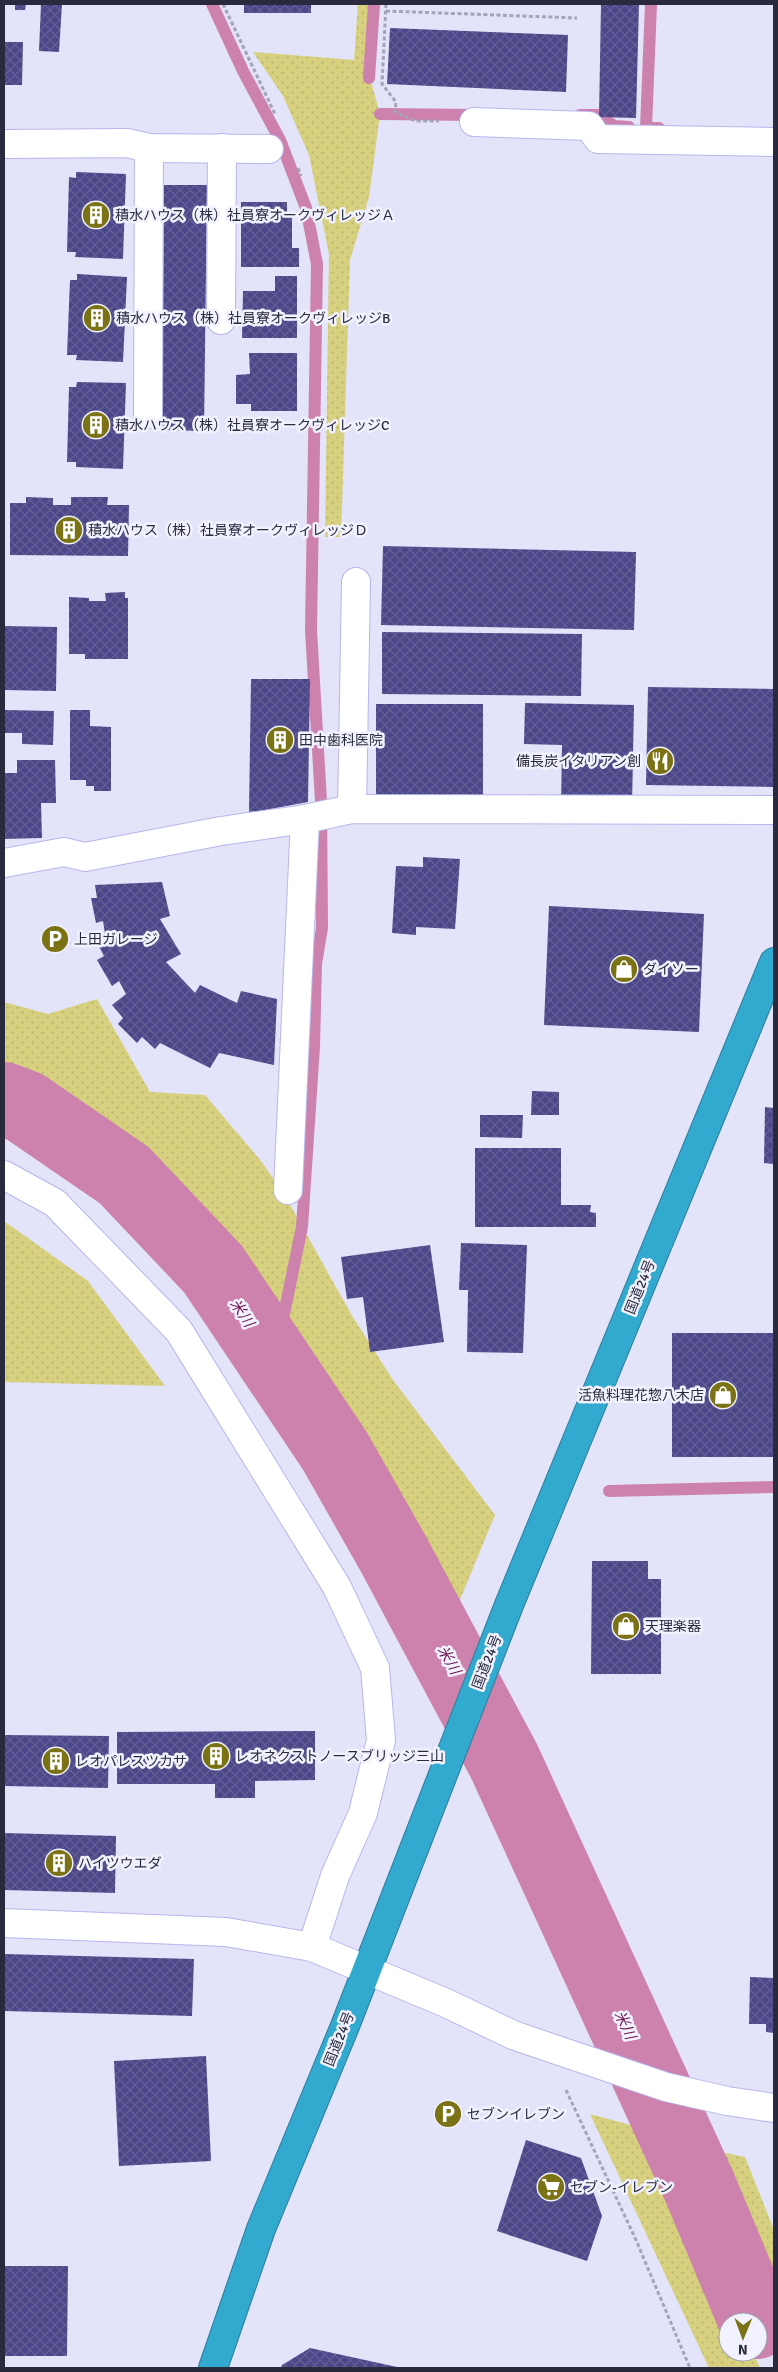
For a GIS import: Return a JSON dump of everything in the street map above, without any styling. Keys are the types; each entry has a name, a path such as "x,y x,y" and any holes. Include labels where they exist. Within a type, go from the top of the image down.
{"highway":[{"name":"国道24号","path":"213,2368 261,2229 417,1843 509,1605 774,962"}],"street":[{"path":"474,122 589,126 598,139 774,142"},
{"path":"4,144 127,143 149,148 269,149"},
{"path":"148,414 149,148"},
{"path":"221,320 222,148"},
{"path":"352,809 356,582"},
{"path":"4,863 64,852 85,857 221,831 305,819 352,809 774,810"},
{"path":"288,1190 305,819"},
{"path":"4,1176 55,1203 179,1331 336,1587 375,1668 381,1740 363,1813 335,1876 312,1947"},
{"path":"4,1923 226,1932 312,1947 446,2003 513,2035 548,2048 666,2087 727,2101 774,2108"}],"path":[{"path":"223,4 277,118"},
{"path":"386,4 382,84 396,102 395,112 415,121 474,122"},
{"path":"386,11 577,18"},
{"path":"294,160 301,176"},
{"path":"548,2048 569,2099 636,2240 690,2368"}],"shaded area":[{"path":"358,4 369,4 365,60 380,114 369,197 350,260 341,537 325,537 329,254 309,155 283,96 253,52 354,60"},
{"path":"97,999 150,1092 205,1095 261,1161 284,1194 351,1314 393,1380 495,1515 452,1619 420,1555 381,1498 332,1417 214,1248 147,1178 56,1106 4,1080 4,1002 48,1014"},
{"path":"4,1221 88,1281 165,1386 4,1382"},
{"path":"590,2114 653,2131 692,2207 736,2312 718,2312 718,2362 757,2362 760,2368 709,2368"},
{"path":"711,2150 745,2157 774,2230 774,2302"}],"building":[{"path":"15,4 26,4 25,10 15,10"},
{"path":"41,4 62,4 59,52 39,51"},
{"path":"244,4 311,4 311,13 244,13"},
{"path":"601,4 639,4 636,118 599,117"},
{"path":"390,28 568,35 566,92 387,84"},
{"path":"4,42 23,42 22,85 4,85"},
{"name":"積水ハウス（株）社員寮オークヴィレッジＡ","path":"76,172 126,174 123,259 75,257 76,252 67,252 69,177 76,178"},
{"path":"164,185 207,185 204,431 162,430"},
{"path":"241,202 287,202 287,217 292,217 292,248 299,248 299,267 241,267"},
{"name":"積水ハウス（株）社員寮オークヴィレッジB","path":"77,274 127,277 123,362 76,360 77,355 67,355 70,280 77,280"},
{"path":"275,276 297,276 297,338 242,338 243,291 275,291"},
{"path":"249,353 297,353 297,411 251,411 251,404 236,404 236,375 250,374"},
{"name":"積水ハウス（株）社員寮オークヴィレッジC","path":"77,382 126,383 123,469 76,467 76,462 67,462 69,387 76,387"},
{"name":"積水ハウス（株）社員寮オークヴィレッジＤ","path":"26,497 53,498 53,505 71,505 71,497 108,497 107,505 129,505 128,556 10,555 10,503 26,503"},
{"path":"383,546 636,552 634,630 381,625"},
{"path":"125,592 125,598 128,598 128,659 85,659 85,654 69,654 69,597 89,598 89,601 106,601 105,593"},
{"path":"4,626 57,627 56,691 4,690"},
{"path":"382,632 582,634 581,696 382,694"},
{"name":"田中歯科医院","path":"251,679 310,679 308,802 249,813"},
{"path":"648,687 774,689 774,787 646,785"},
{"path":"525,703 634,705 632,807 561,806 562,745 524,744"},
{"path":"376,704 483,704 483,803 376,803"},
{"path":"4,710 54,711 53,745 22,744 22,733 4,733"},
{"path":"70,710 90,710 90,726 111,727 111,791 94,791 94,786 86,786 86,780 70,780"},
{"path":"17,760 55,760 56,803 41,803 42,838 4,839 4,773 17,773"},
{"path":"423,857 460,859 455,929 416,927 416,935 392,933 396,866 423,867"},
{"path":"162,882 170,916 160,919 181,954 166,962 195,993 200,985 237,1003 241,991 277,999 274,1065 219,1053 210,1068 160,1043 155,1049 142,1037 137,1043 118,1024 123,1018 112,1005 126,994 119,981 112,986 97,960 104,956 97,943 106,940 103,921 96,923 91,898 97,898 95,885"},
{"path":"549,906 704,914 699,1032 544,1025"},
{"path":"532,1091 559,1092 559,1115 531,1115"},
{"path":"765,1107 774,1108 774,1164 764,1163"},
{"path":"480,1115 523,1115 522,1138 480,1137"},
{"path":"475,1148 561,1148 561,1205 591,1205 590,1212 596,1213 596,1227 475,1227"},
{"path":"461,1243 527,1245 523,1353 467,1352 468,1290 459,1290"},
{"path":"430,1245 444,1342 370,1352 363,1297 347,1299 341,1257"},
{"name":"活魚料理花惣八木店","path":"672,1333 774,1333 774,1457 672,1457"},
{"name":"天理楽器","path":"592,1561 648,1561 648,1579 661,1579 661,1674 591,1674"},
{"name":"レオネクストノースブリッジ三山","path":"315,1731 315,1780 255,1781 255,1798 215,1798 215,1784 117,1784 117,1732"},
{"name":"レオパレスツカサ","path":"4,1735 109,1736 108,1788 4,1786"},
{"name":"ハイツウエダ","path":"4,1833 116,1836 115,1893 4,1890"},
{"path":"4,1954 194,1959 192,2016 4,2011"},
{"path":"750,1977 774,1978 774,2033 766,2032 766,2024 749,2024"},
{"path":"206,2056 211,2161 119,2166 114,2061"},
{"name":"セブン-イレブン","path":"526,2140 581,2158 602,2216 587,2261 497,2231"},
{"path":"4,2266 68,2266 67,2356 4,2356"},
{"path":"310,2348 397,2368 281,2368 282,2365"}],"waterway":[{"path":"212,4 243,71 280,140 306,208 317,264 311,630 321,801 322,928 316,964 314,1047 302,1227 284,1314 256,1336"},
{"path":"369,78 374,4"},
{"path":"651,4 646,128 659,128"},
{"path":"380,114 478,115"},
{"path":"580,115 598,115 614,126 629,127"},
{"name":"米川","path":"4,1099 25,1107 124,1175 213,1269 335,1451 394,1555 504,1761 700,2188 752,2312"},
{"path":"609,1491 774,1487"}],"place":[{"name":"積水ハウス（株）社員寮オークヴィレッジＡ","path":"96,215"},
{"name":"積水ハウス（株）社員寮オークヴィレッジB","path":"97,318"},
{"name":"積水ハウス（株）社員寮オークヴィレッジC","path":"96,425"},
{"name":"積水ハウス（株）社員寮オークヴィレッジＤ","path":"69,530"},
{"name":"田中歯科医院","path":"280,740"},
{"name":"備長炭イタリアン創","path":"660,761"},
{"name":"上田ガレージ","path":"55,939"},
{"name":"ダイソー","path":"624,969"},
{"name":"活魚料理花惣八木店","path":"723,1395"},
{"name":"天理楽器","path":"626,1626"},
{"name":"レオネクストノースブリッジ三山","path":"216,1756"},
{"name":"レオパレスツカサ","path":"56,1761"},
{"name":"ハイツウエダ","path":"59,1863"},
{"name":"セブンイレブン","path":"448,2114"},
{"name":"セブン-イレブン","path":"551,2187"}]}
